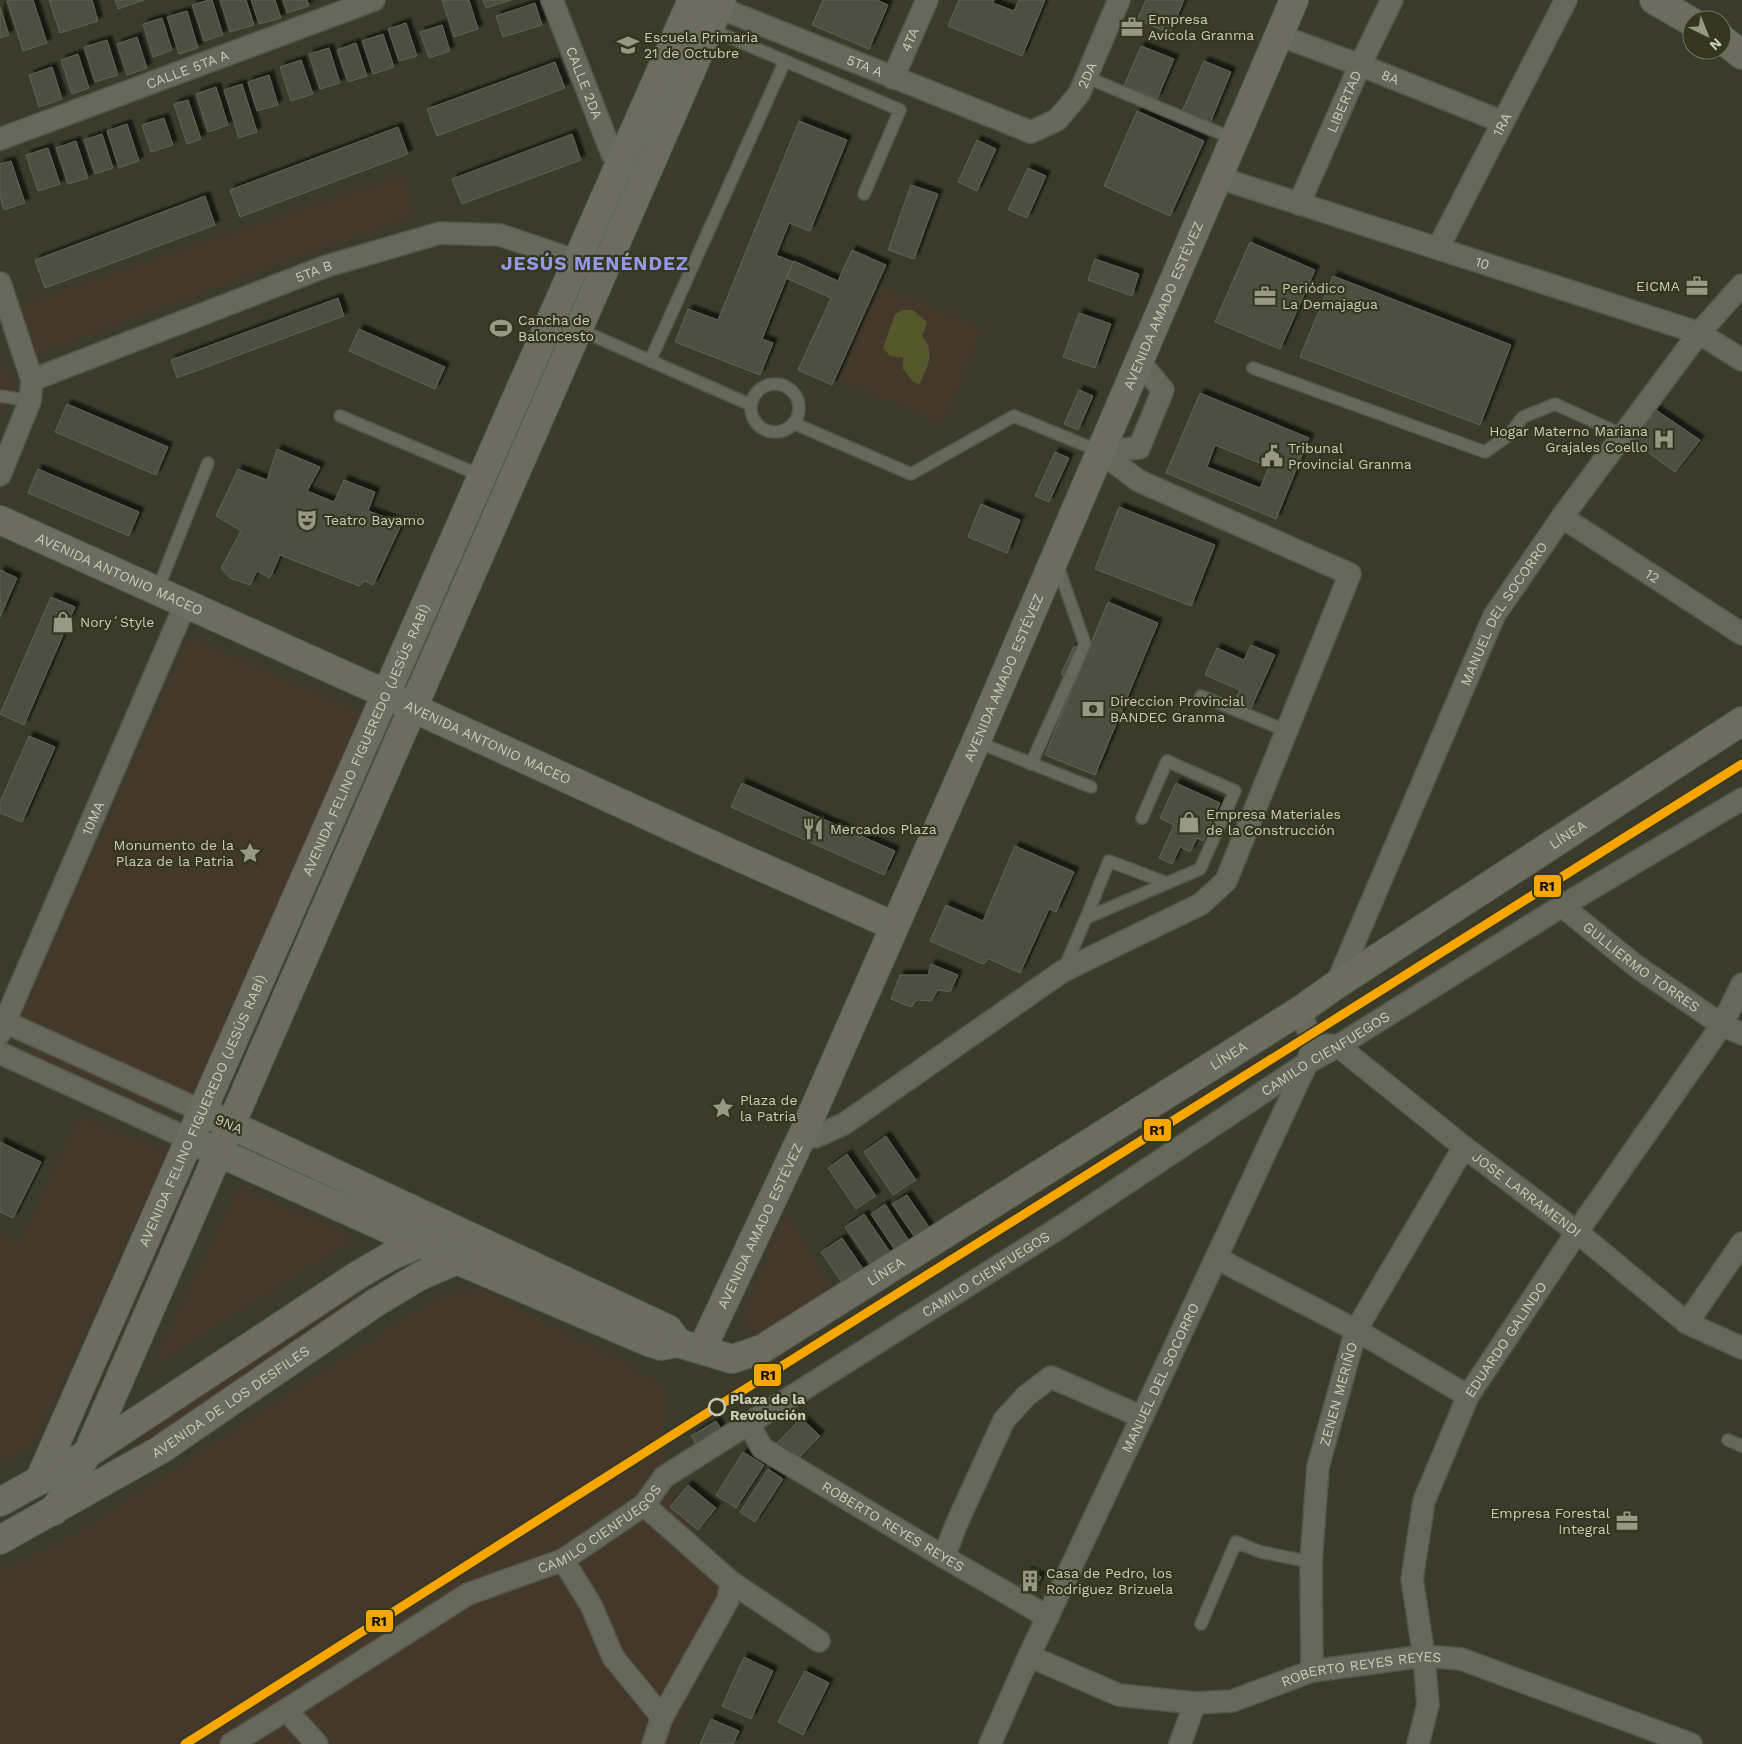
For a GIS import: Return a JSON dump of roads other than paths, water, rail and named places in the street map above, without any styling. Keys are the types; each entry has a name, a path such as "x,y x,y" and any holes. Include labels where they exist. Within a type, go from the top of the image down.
{"main road":[{"name":"AVENIDA FELINO FIGUEREDO (JESÚS RABÍ)","path":"38,1480 692,0"},
{"name":"AVENIDA AMADO ESTÉVEZ","path":"690,1346 804,1132 976,742 1138,360 1294,0"},
{"path":"1654,0 1682,16"},
{"path":"54,1511 87,1454 604,271 713,9"},
{"path":"1732,47 1742,55"},
{"name":"AVENIDA ANTONIO MACEO","path":"0,520 386,694 701,840 894,926"},
{"name":"LÍNEA","path":"690,1346 732,1359 762,1349 1299,1011 1742,721"},
{"name":"9NA","path":"202,1111 668,1329 690,1346"},
{"path":"189,1139 457,1260 646,1341 661,1346 690,1346"},
{"path":"0,1502 87,1454 358,1275 389,1257 452,1228"},
{"name":"AVENIDA DE LOS DESFILES","path":"0,1540 160,1450 375,1303 420,1276 457,1260"}],"street":[{"name":"CALLE 5TA A","path":"0,139 374,0"},
{"name":"CALLE 2DA","path":"552,0 612,154 623,157"},
{"name":"4TA","path":"894,78 927,0"},
{"name":"2DA","path":"1031,132 1056,120 1078,94 1119,0"},
{"name":"LIBERTAD","path":"1299,204 1360,65 1392,0"},
{"name":"1RA","path":"1438,248 1566,0"},
{"name":"5TA A","path":"713,9 1031,132"},
{"name":"8A","path":"1278,34 1503,122"},
{"name":"10","path":"1217,177 1699,333 1742,360"},
{"name":"5TA B","path":"32,380 328,266 440,233 500,235 604,271"},
{"path":"0,283 32,380 30,401 0,475"},
{"name":"MANUEL DEL SOCORRO","path":"1336,985 1494,616 1562,517 1699,333 1742,284"},
{"path":"1099,451 1140,448 1163,390 1138,360"},
{"path":"804,1132 815,1137 844,1124 1063,971 1201,904 1226,881 1350,574 1139,481 1099,451"},
{"name":"12","path":"1562,517 1742,634"},
{"name":"10MA","path":"3,1027 186,605"},
{"name":"CAMILO CIENFUEGOS","path":"230,1744 468,1594 563,1560 644,1505 664,1477 1062,1226 1307,1063 1338,1046 1562,906 1742,799"},
{"name":"GULLIERMO TORRES","path":"1562,906 1636,966 1722,1025 1742,1034"},
{"name":"EDUARDO GALINDO","path":"1418,1744 1428,1705 1424,1656 1412,1579 1424,1501 1468,1396 1577,1232 1722,1025 1742,984"},
{"path":"1299,1011 1314,1043 1338,1046"},
{"name":"9NA","path":"3,1027 202,1111"},
{"name":"MANUEL DEL SOCORRO","path":"990,1744 1029,1656 1307,1063 1314,1043"},
{"name":"JOSE LARRAMENDI","path":"1338,1046 1464,1146 1577,1232 1687,1323 1742,1348"},
{"path":"0,1054 189,1139"},
{"name":"ZENEN MERIÑO","path":"1312,1671 1312,1562 1318,1467 1356,1330 1464,1146"},
{"path":"1687,1323 1742,1243"},
{"path":"1216,1258 1356,1330 1468,1396"},
{"path":"944,1558 956,1525 1004,1420 1026,1396 1051,1377 1142,1417"},
{"name":"ROBERTO REYES REYES","path":"749,1424 762,1448 944,1558 1048,1617"},
{"path":"644,1505 731,1582 819,1641"},
{"path":"563,1560 591,1606 613,1657 662,1717"},
{"path":"653,1744 662,1717 728,1600 731,1582"},
{"name":"ROBERTO REYES REYES","path":"1029,1656 1119,1695 1194,1703 1232,1701 1312,1671 1424,1656 1461,1660 1680,1742"},
{"path":"1180,1744 1194,1703"},
{"path":"286,1710 317,1744"}],"lane":[{"path":"713,9 785,61 900,110 864,194"},
{"path":"650,361 785,61"},
{"path":"1086,77 1234,139"},
{"path":"578,329 751,405"},
{"path":"1253,368 1484,452 1509,435 1523,417 1555,404 1623,435"},
{"path":"773,384 781,384 788,387 798,400 798,416 793,423 788,428 780,431 765,430 759,425 754,419 751,405 758,390 773,384"},
{"path":"0,396 30,401"},
{"path":"340,416 482,476"},
{"path":"793,423 912,474 1014,416 1099,451"},
{"path":"156,591 208,463"},
{"path":"1032,764 1084,644 1054,556"},
{"path":"1201,696 1287,731"},
{"path":"976,742 1091,788"},
{"path":"1086,918 1200,869 1235,791 1167,761 1142,818"},
{"path":"1063,971 1109,861 1166,883"},
{"path":"1728,1440 1742,1446"},
{"path":"1201,1624 1236,1542 1261,1552 1312,1562"}],"place":[{"name":"Empresa Avícola Granma","path":"1132,27"},
{"name":"Escuela Primaria 21 de Octubre","path":"628,45"},
{"name":"EICMA","path":"1697,286"},
{"name":"Periódico La Demajagua","path":"1265,296"},
{"name":"Cancha de Baloncesto","path":"501,328"},
{"name":"Hogar Materno Mariana Grajales Coello","path":"1664,439"},
{"name":"Tribunal Provincial Granma","path":"1272,456"},
{"name":"Teatro Bayamo","path":"307,520"},
{"name":"Nory´Style","path":"63,622"},
{"name":"Direccion Provincial BANDEC Granma","path":"1093,709"},
{"name":"Empresa Materiales de la Construcción","path":"1189,822"},
{"name":"Mercados Plaza","path":"813,829"},
{"name":"Monumento de la Plaza de la Patria","path":"250,853"},
{"name":"Plaza de la Patria","path":"723,1108"},
{"name":"Plaza de la Revolución","path":"717,1407"},
{"name":"Empresa Forestal Integral","path":"1627,1521"},
{"name":"Casa de Pedro, los Rodriguez Brizuela","path":"1030,1581"}],"district":[{"name":"JESÚS MENÉNDEZ","path":"595,263"}]}
